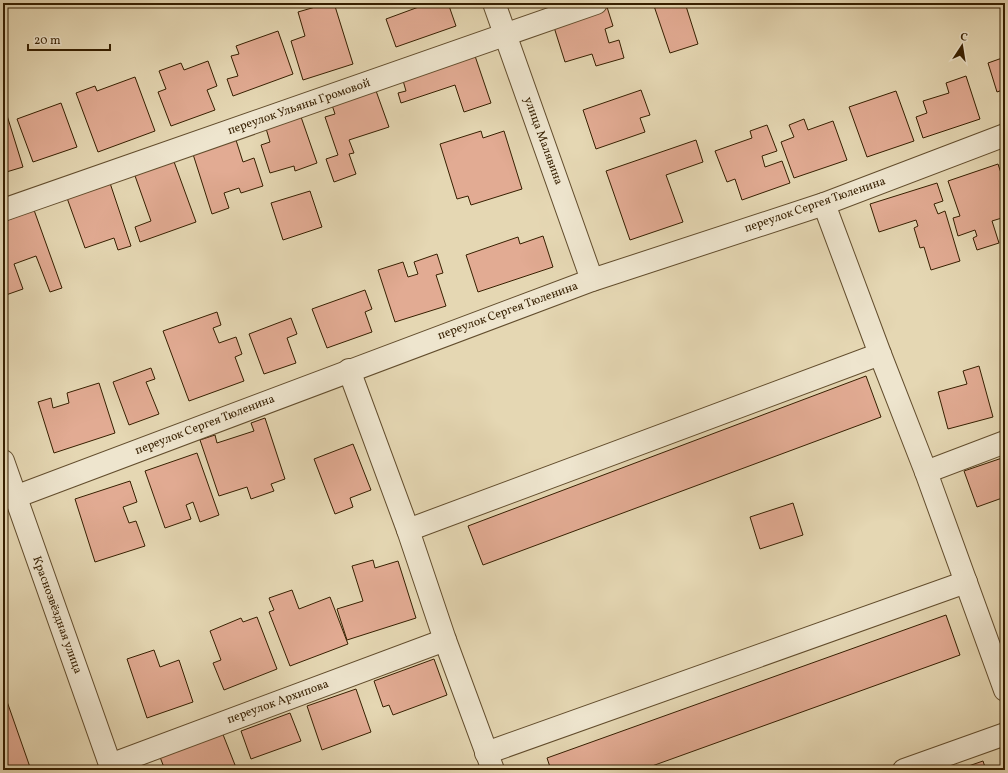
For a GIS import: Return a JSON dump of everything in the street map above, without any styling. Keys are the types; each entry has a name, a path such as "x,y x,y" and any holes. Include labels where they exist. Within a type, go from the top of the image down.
{"street":[{"name":"улица Малявина","path":"494,3 592,280"},
{"name":"переулок Ульяны Громовой","path":"3,210 596,3"},
{"name":"переулок Сергея Тюленина","path":"15,497 349,370 592,280 824,204 1005,135"},
{"path":"824,204 926,472 1005,690"},
{"path":"408,530 880,354"},
{"path":"349,370 408,530 489,761 966,582"},
{"path":"926,472 1005,442"},
{"name":"Краснозвёздная улица","path":"3,460 111,767"},
{"name":"переулок Архипова","path":"111,767 446,640"},
{"path":"904,770 1005,734"}],"building":[{"path":"329,3 334,3 353,64 303,80 291,41 305,36 298,12"},
{"path":"423,3 448,3 456,26 396,47 386,19 424,5"},
{"path":"653,3 685,3 698,44 670,53"},
{"path":"607,7 613,26 605,29 609,43 619,40 624,58 596,66 592,54 565,62 553,24"},
{"path":"278,31 293,74 233,96 227,79 238,76 231,56 239,54 236,46"},
{"path":"474,53 491,103 464,112 455,85 401,103 398,93 406,91 402,77"},
{"path":"1005,57 1005,89 997,92 988,63"},
{"path":"208,61 217,86 207,90 215,110 171,126 158,92 166,89 159,71 181,63 184,70"},
{"path":"966,76 980,119 923,138 916,117 927,113 923,101 949,93 946,83"},
{"path":"135,77 155,131 98,152 76,93 95,86 97,91"},
{"path":"375,88 389,127 349,140 354,153 349,154 356,174 334,182 326,159 338,155 325,117 335,114 331,102"},
{"path":"641,90 650,115 640,118 645,132 596,149 583,110"},
{"path":"896,91 914,141 867,157 849,107"},
{"path":"61,103 77,147 33,162 17,119"},
{"path":"5,109 23,167 3,173 3,110"},
{"path":"300,114 317,163 295,171 294,166 270,173 261,145 270,142 265,125"},
{"path":"804,119 808,130 833,121 847,160 794,178 781,142 794,137 789,125"},
{"path":"767,125 777,151 762,156 765,167 782,161 790,183 742,200 735,179 727,182 715,151 752,138 750,131"},
{"path":"481,131 483,138 504,131 522,189 471,205 468,196 457,199 440,144"},
{"path":"235,137 243,162 254,158 263,186 241,193 239,188 224,193 229,208 212,214 192,151"},
{"path":"696,140 703,162 666,175 683,222 630,240 606,171"},
{"path":"173,159 196,222 140,242 135,227 151,221 134,173"},
{"path":"998,164 1005,185 1005,217 992,221 999,243 977,250 973,238 977,236 975,230 958,236 953,218 960,216 948,181"},
{"path":"110,183 131,246 118,250 114,238 85,248 67,198"},
{"path":"937,183 943,201 934,204 938,214 945,211 960,261 931,270 924,247 920,248 914,228 918,226 916,220 879,232 870,204"},
{"path":"310,191 322,227 283,240 271,203"},
{"path":"34,210 62,288 50,292 36,256 14,264 23,289 3,296 3,222"},
{"path":"543,236 553,267 478,292 466,255 518,237 520,244"},
{"path":"437,254 443,273 436,275 446,306 395,322 378,270 403,262 408,277 418,274 414,262"},
{"path":"365,290 372,309 365,312 372,332 327,348 312,309"},
{"path":"217,312 221,325 213,328 219,343 236,337 242,354 235,357 244,381 189,401 163,331"},
{"path":"291,318 297,334 287,338 296,363 264,374 249,334"},
{"path":"979,366 993,417 948,429 938,392 967,384 963,371"},
{"path":"151,368 155,379 146,382 159,414 129,425 113,382"},
{"path":"866,376 881,417 483,565 468,526"},
{"path":"99,383 115,433 54,453 38,402 51,398 53,408 69,403 67,393"},
{"path":"265,418 285,479 271,484 274,491 251,499 247,487 219,496 200,440 215,435 217,443 254,431 251,423"},
{"path":"353,444 371,490 350,498 353,507 335,514 314,459"},
{"path":"197,453 219,515 200,522 193,502 186,505 191,519 165,528 145,471"},
{"path":"1005,457 1005,497 977,507 964,471"},
{"path":"130,481 137,502 123,507 129,523 136,521 145,546 95,562 75,499"},
{"path":"793,503 803,535 760,549 750,517"},
{"path":"373,560 375,568 398,561 416,618 347,640 337,609 363,601 352,566"},
{"path":"292,590 299,609 330,597 348,644 290,666 269,612 274,610 269,598"},
{"path":"946,615 960,655 641,770 551,770 547,758"},
{"path":"257,617 277,669 224,690 213,663 221,660 210,631 241,618 243,622"},
{"path":"154,650 160,667 179,660 193,702 147,718 127,659"},
{"path":"434,659 447,695 393,715 389,705 383,707 374,681"},
{"path":"356,689 371,732 322,750 307,706"},
{"path":"3,690 31,770 3,770"},
{"path":"290,713 301,741 251,759 241,731"},
{"path":"222,732 237,770 165,770 160,757"},
{"path":"983,761 986,770 957,770"}]}
